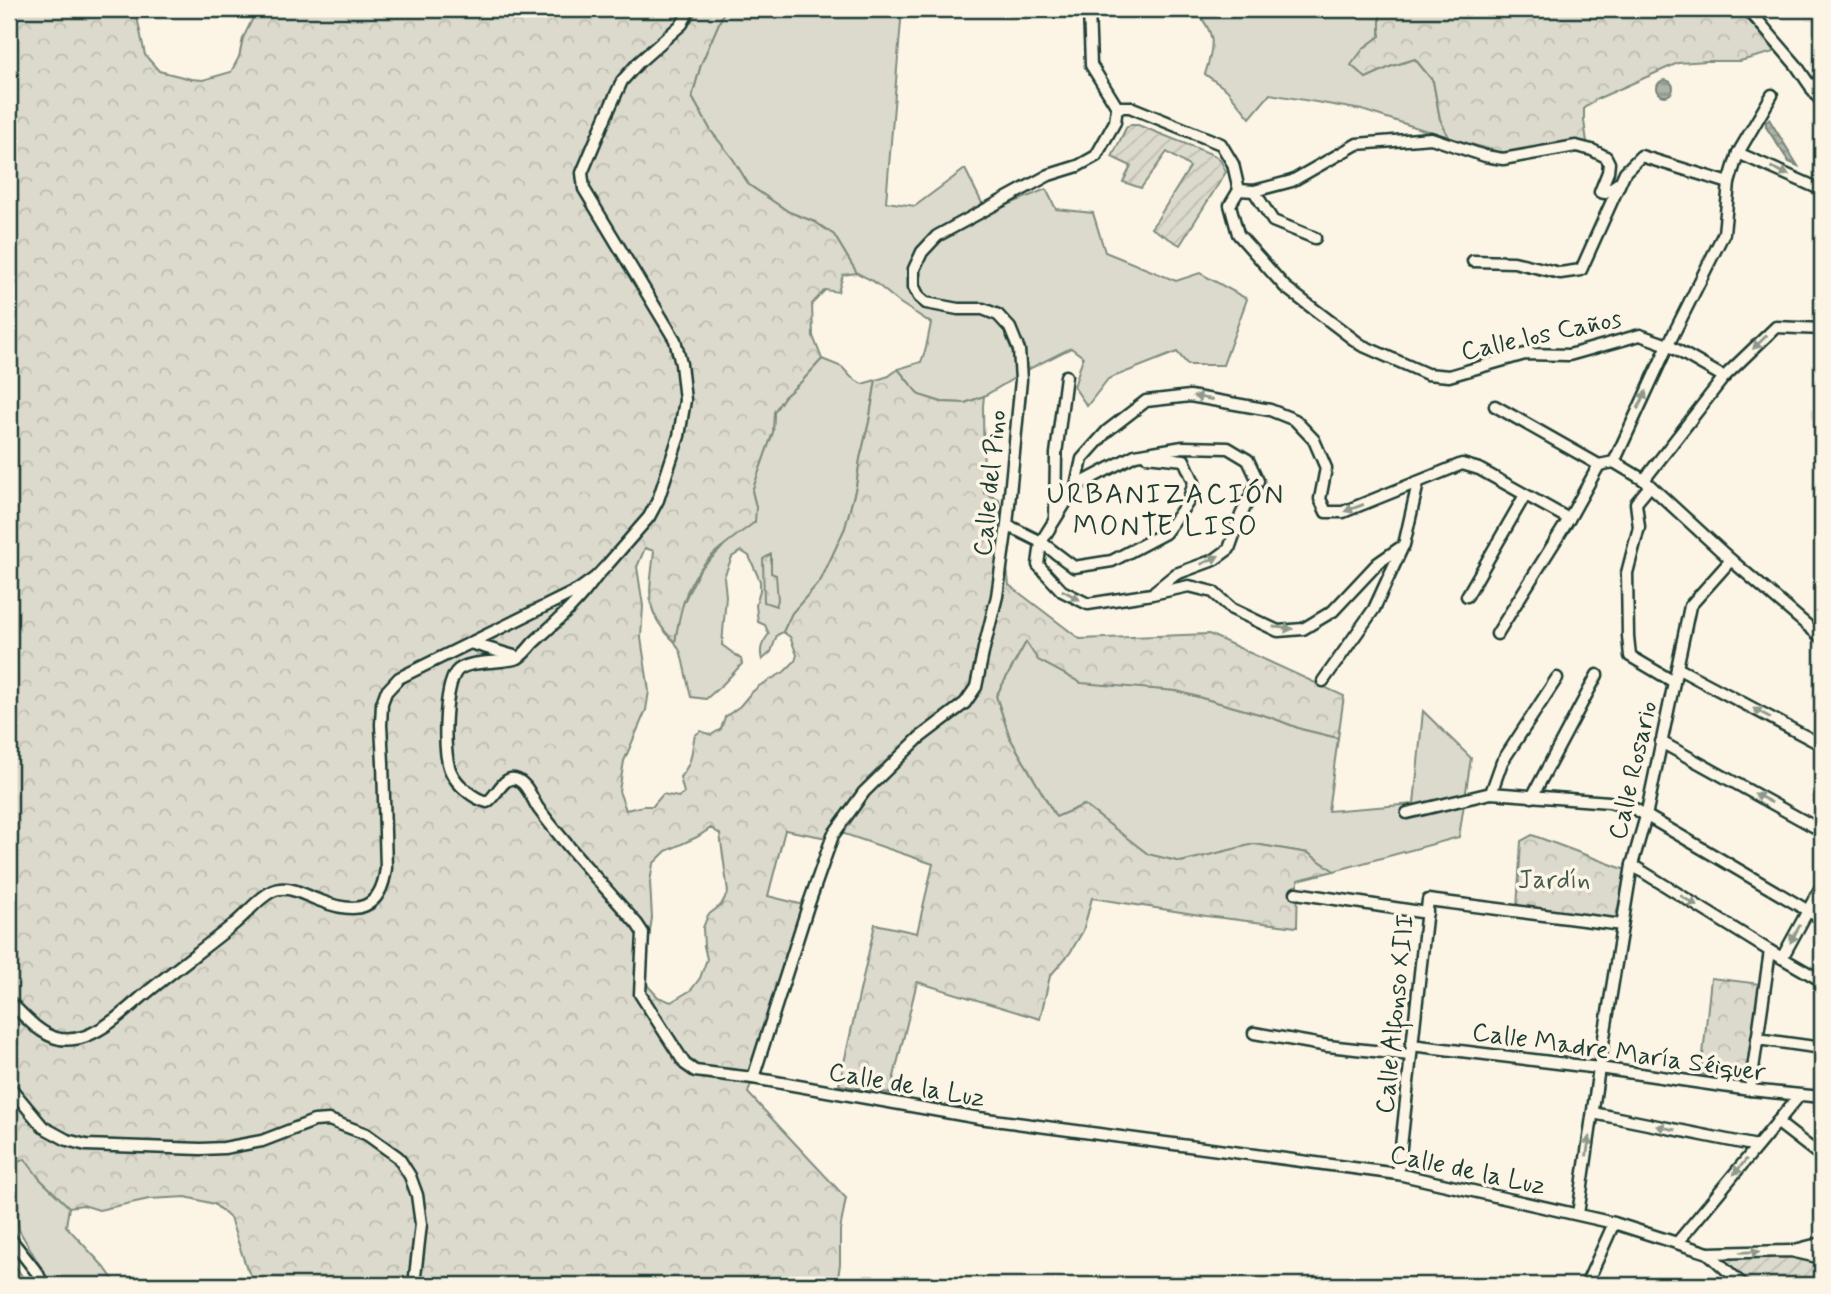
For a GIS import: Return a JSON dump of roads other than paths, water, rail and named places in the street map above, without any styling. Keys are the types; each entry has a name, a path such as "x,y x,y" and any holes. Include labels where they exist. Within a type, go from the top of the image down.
{"street":[{"path":"470,643 518,658 579,598 649,517 658,500 679,436 685,400 681,364 675,340 584,189 582,173 622,81 682,24 690,9"},
{"path":"1089,9 1091,65 1117,107"},
{"path":"1748,9 1796,65 1822,103"},
{"path":"1812,89 1822,77"},
{"path":"1614,463 1668,345 1724,233 1729,183 1738,153 1772,94"},
{"name":"Calle los Caños","path":"1117,107 1130,107 1221,144 1233,164 1239,190 1230,205 1238,234 1285,287 1361,345 1426,374 1449,376 1525,354 1569,355 1640,335 1668,345 1724,377"},
{"name":"Calle del Pino","path":"753,1078 833,835 864,792 919,738 965,703 976,687 997,596 1021,380 1019,349 1010,328 998,316 983,309 958,309 926,303 914,287 914,269 922,252 937,236 1049,175 1078,166 1096,156 1115,122 1117,107"},
{"path":"1239,190 1254,191 1292,181 1357,144 1431,138 1485,156 1503,159 1576,146 1606,157 1609,163 1608,172 1600,192 1604,193 1620,182"},
{"path":"1738,153 1822,190"},
{"path":"1473,261 1514,262 1560,273 1581,270 1625,172 1641,156 1729,183"},
{"path":"1254,191 1273,221 1315,238"},
{"path":"1674,682 1630,656 1627,573 1639,527 1636,503 1647,483 1724,377 1776,327 1822,329"},
{"path":"1055,519 1056,454 1066,376"},
{"path":"1404,545 1378,563 1333,611 1303,629 1278,631 1233,610 1213,592 1189,586 1088,604 1062,591 1038,565 1041,542 1076,486 1082,459 1107,431 1146,401 1190,396 1270,410 1295,419 1314,440 1326,468 1320,499 1326,512 1343,512 1462,464 1479,469 1569,519"},
{"path":"1494,407 1599,464 1614,463 1647,483 1822,638"},
{"path":"1076,486 1135,455 1183,447 1228,449 1248,460 1258,481 1241,515 1229,549 1214,560 1176,574 1152,594"},
{"path":"1007,525 1041,542 1074,567 1112,561 1165,533 1188,502 1195,482 1184,460 1135,455"},
{"path":"1497,634 1569,519 1599,464"},
{"path":"1323,681 1374,609 1404,545 1418,483"},
{"path":"1467,596 1525,495"},
{"name":"Calle Rosario","path":"1578,1214 1632,865 1646,816 1690,606 1731,560"},
{"path":"9,1001 49,1035 59,1039 85,1037 120,1015 264,897 279,888 290,889 334,906 364,906 372,902 381,890 386,868 381,725 382,703 386,692 399,678 578,590 596,577"},
{"name":"Calle de la Luz","path":"518,658 464,666 456,672 445,709 447,761 452,774 459,784 479,800 487,802 494,798 509,779 522,783 537,807 574,853 638,924 643,933 640,994 685,1064 695,1071 753,1078 979,1118 1398,1174 1614,1223 1708,1253 1791,1251 1822,1258"},
{"path":"1677,668 1822,745"},
{"path":"1532,797 1598,675"},
{"path":"1491,793 1502,762 1556,678"},
{"path":"1661,742 1822,831"},
{"path":"1407,813 1491,793 1609,802 1635,809 1822,919"},
{"path":"1632,865 1822,981"},
{"path":"1782,958 1822,885"},
{"path":"1296,894 1427,913"},
{"name":"Calle Alfonso XIII","path":"1398,1174 1428,900 1622,925"},
{"path":"1750,1090 1770,951"},
{"name":"Calle Madre María Séiquer","path":"1254,1033 1328,1046 1411,1050 1599,1068 1750,1090 1822,1096"},
{"path":"1757,1039 1822,1048"},
{"path":"9,1086 43,1127 67,1140 86,1145 224,1148 262,1141 314,1121 329,1120 366,1134 398,1157 410,1176 417,1195 421,1224 414,1285"},
{"path":"1677,1243 1799,1096"},
{"path":"1593,1112 1757,1146"},
{"path":"1777,1122 1822,1157"},
{"path":"1586,1285 1614,1223"},
{"path":"9,1237 38,1274 43,1285"},
{"path":"1791,1251 1822,1242"},
{"path":"1708,1253 1743,1285"}],"district":[{"name":"URBANIZACIÓN MONTE LISO","path":"1166,509"}],"park label":[{"name":"Jardín","path":"1554,879"}]}
